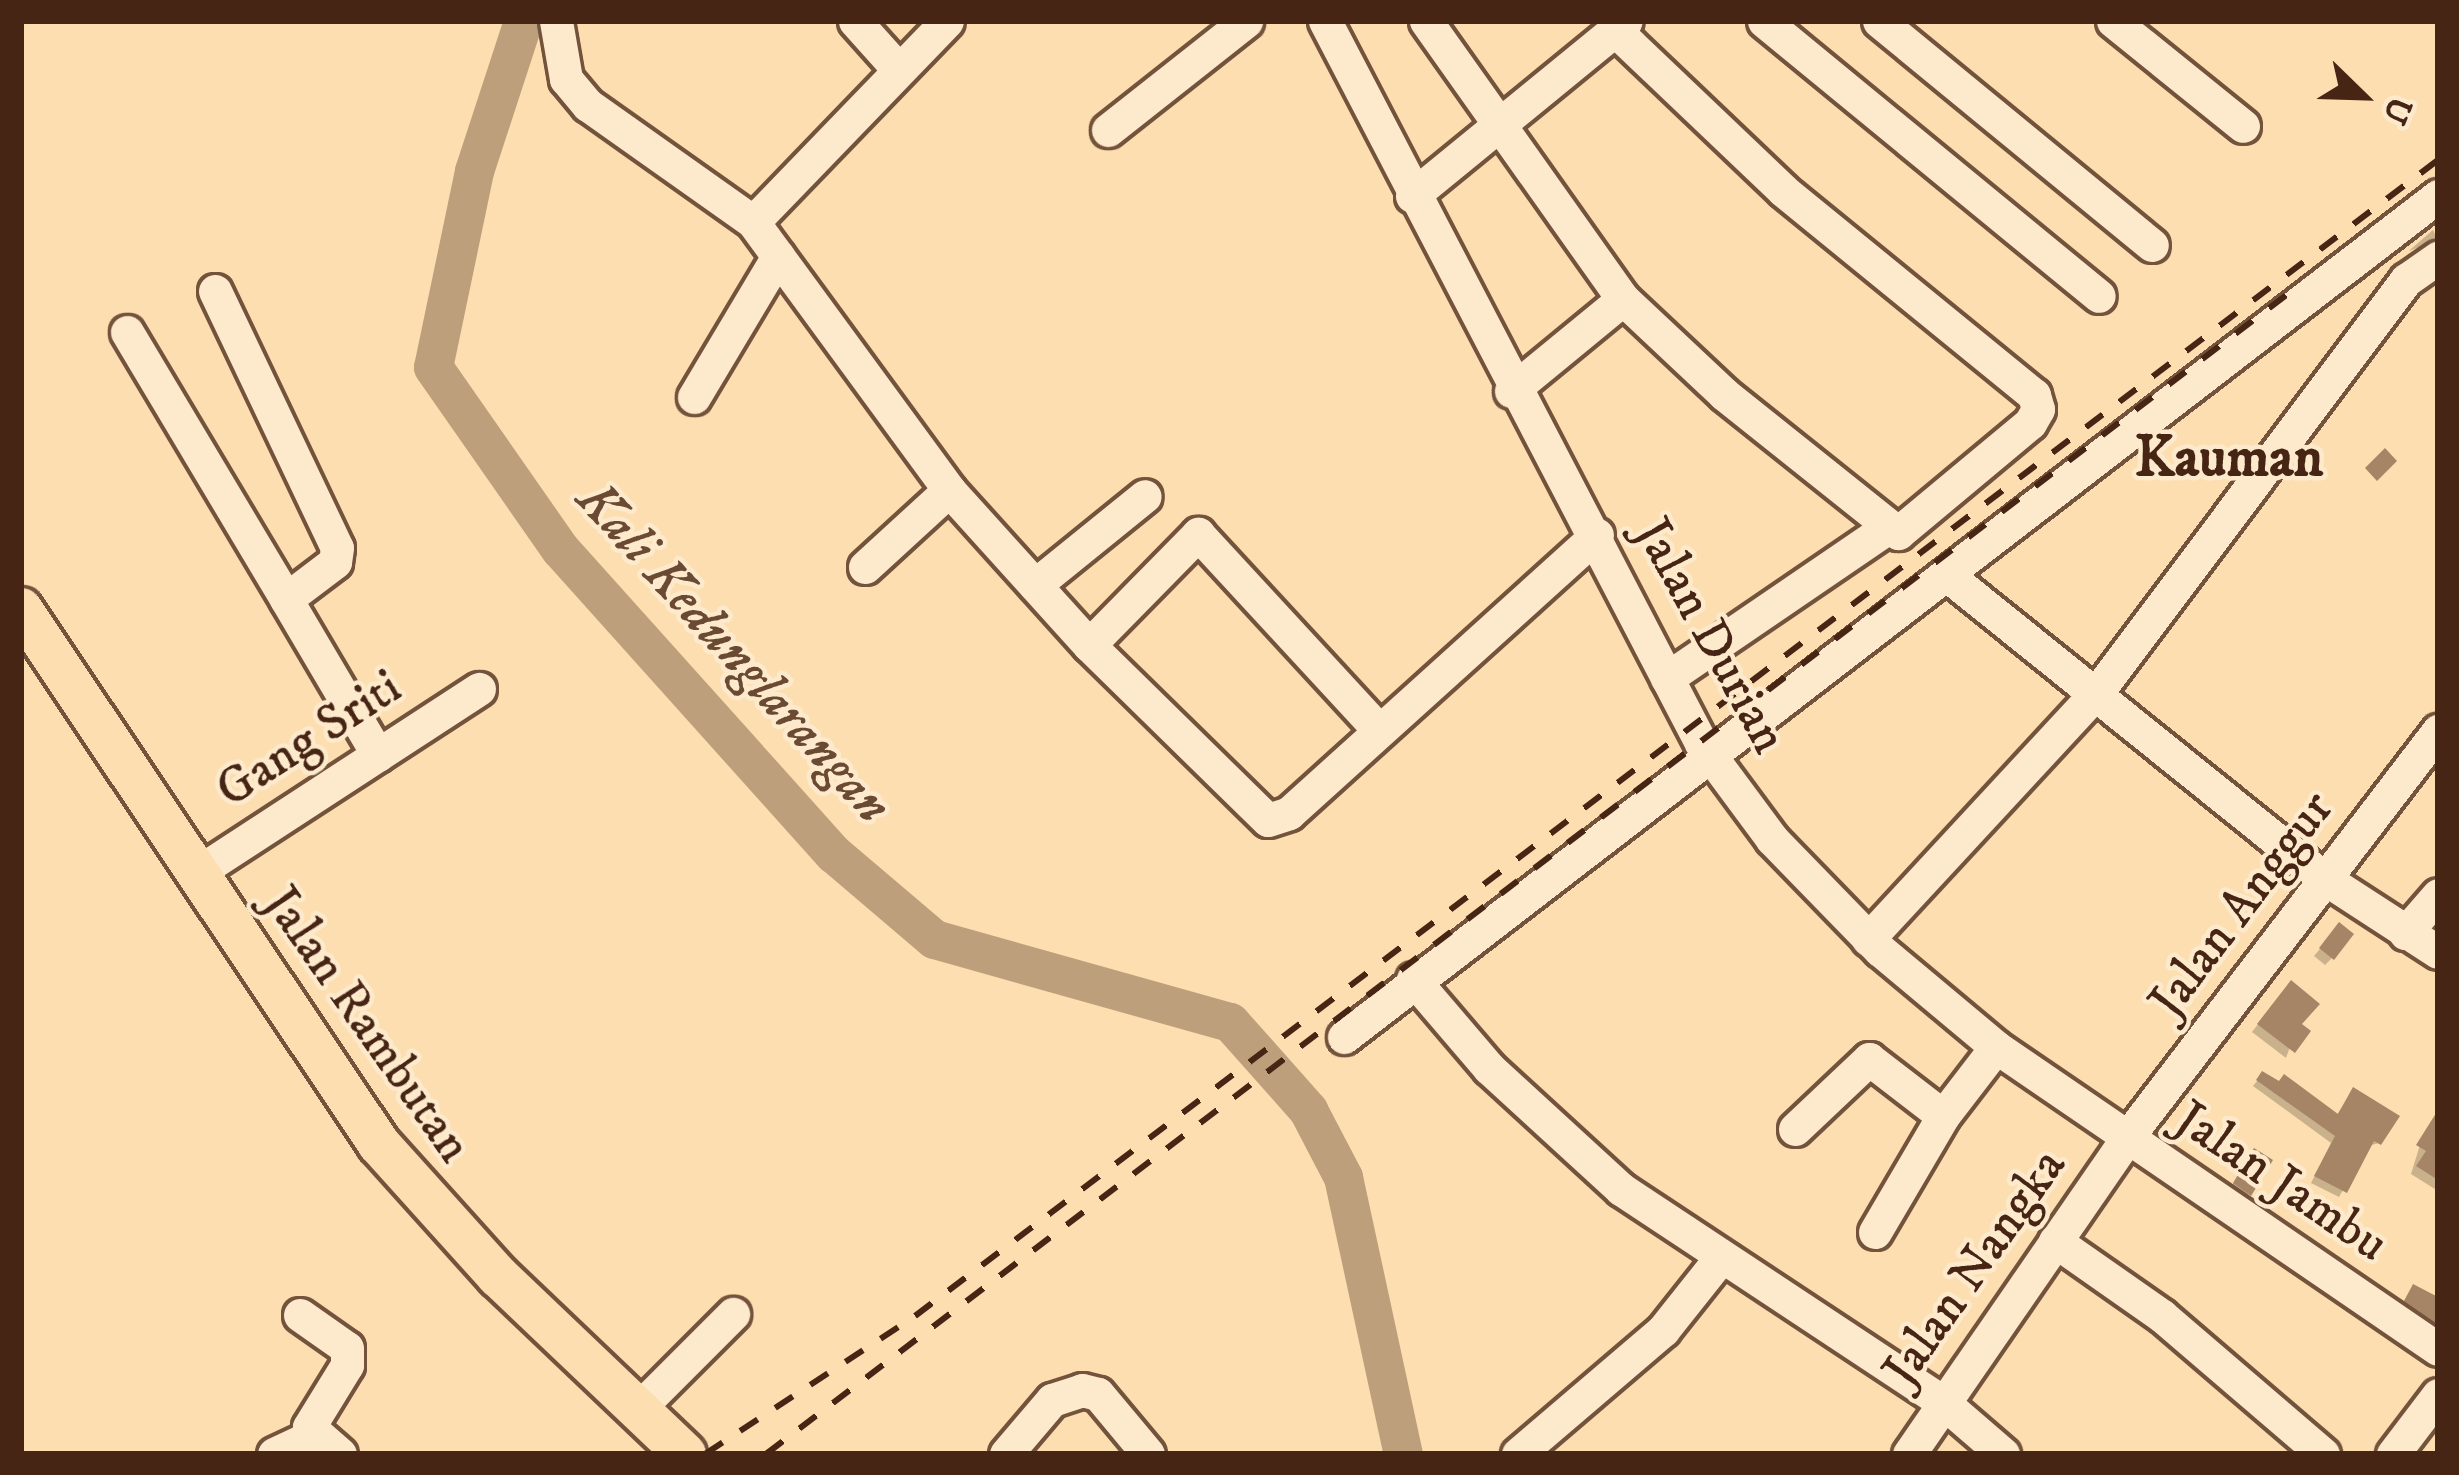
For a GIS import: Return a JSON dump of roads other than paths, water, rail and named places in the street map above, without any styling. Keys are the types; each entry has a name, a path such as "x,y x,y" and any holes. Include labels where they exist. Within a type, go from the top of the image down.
{"main road":[{"name":"Jalan Rambutan","path":"21,609 195,874 393,1161 637,1410 669,1450"}],"street":[{"path":"556,21 566,79 588,104 753,222 949,490 1089,645 1268,820 1288,812 1597,535"},
{"path":"855,21 898,69"},
{"path":"753,222 947,21"},
{"path":"1108,130 1246,21"},
{"name":"Jalan Durian","path":"1324,21 1412,196 1524,381 1707,753 1812,885 1868,939 1996,1047 2126,1139"},
{"path":"1763,21 2099,296"},
{"path":"1879,21 2152,244"},
{"path":"2113,21 2243,126"},
{"path":"1412,196 1621,26 1783,190 2034,394 2038,410 2030,423 1911,525 1884,530 1667,678"},
{"path":"1440,28 1484,141 1623,299 1884,530"},
{"path":"1344,1037 1707,753 1947,575 2438,196"},
{"path":"694,397 778,256"},
{"path":"1868,939 2098,692 2407,280 2438,258"},
{"path":"215,291 337,548 334,562 286,599"},
{"path":"1524,381 1623,299"},
{"path":"127,332 378,755"},
{"path":"865,566 949,490"},
{"path":"1035,585 1145,496"},
{"path":"1089,645 1198,534 1378,729"},
{"path":"1947,575 2326,880 2438,952"},
{"name":"Gang Sriti","path":"195,874 478,689"},
{"name":"Jalan Anggur","path":"2126,1139 2438,731"},
{"path":"2405,933 2438,895"},
{"path":"1413,980 1565,1142 1721,1257 1944,1403 2003,1454"},
{"path":"1875,1232 1943,1116 1996,1047"},
{"path":"1795,1129 1869,1059 1943,1116"},
{"name":"Jalan Nangka","path":"1909,1454 2126,1139"},
{"name":"Jalan Jambu","path":"2126,1139 2438,1349"},
{"path":"2055,1241 2162,1316 2323,1454"},
{"path":"1518,1454 1663,1330 1721,1257"},
{"path":"637,1410 733,1314"},
{"path":"274,1454 326,1445 310,1416 347,1365 347,1348 300,1315"},
{"path":"1006,1454 1052,1400 1082,1390 1098,1394 1148,1454"},
{"path":"2393,1454 2438,1395"}],"waterway":[{"name":"Kali Kedunglarangan","path":"523,21 474,171 433,367 560,549 834,854 934,939 1230,1022 1308,1110 1343,1177 1403,1454"}],"railway":[{"path":"705,1454 915,1316 2438,160"},
{"path":"766,1454 2298,286"}],"district":[{"name":"Kauman","path":"2229,459"}]}
